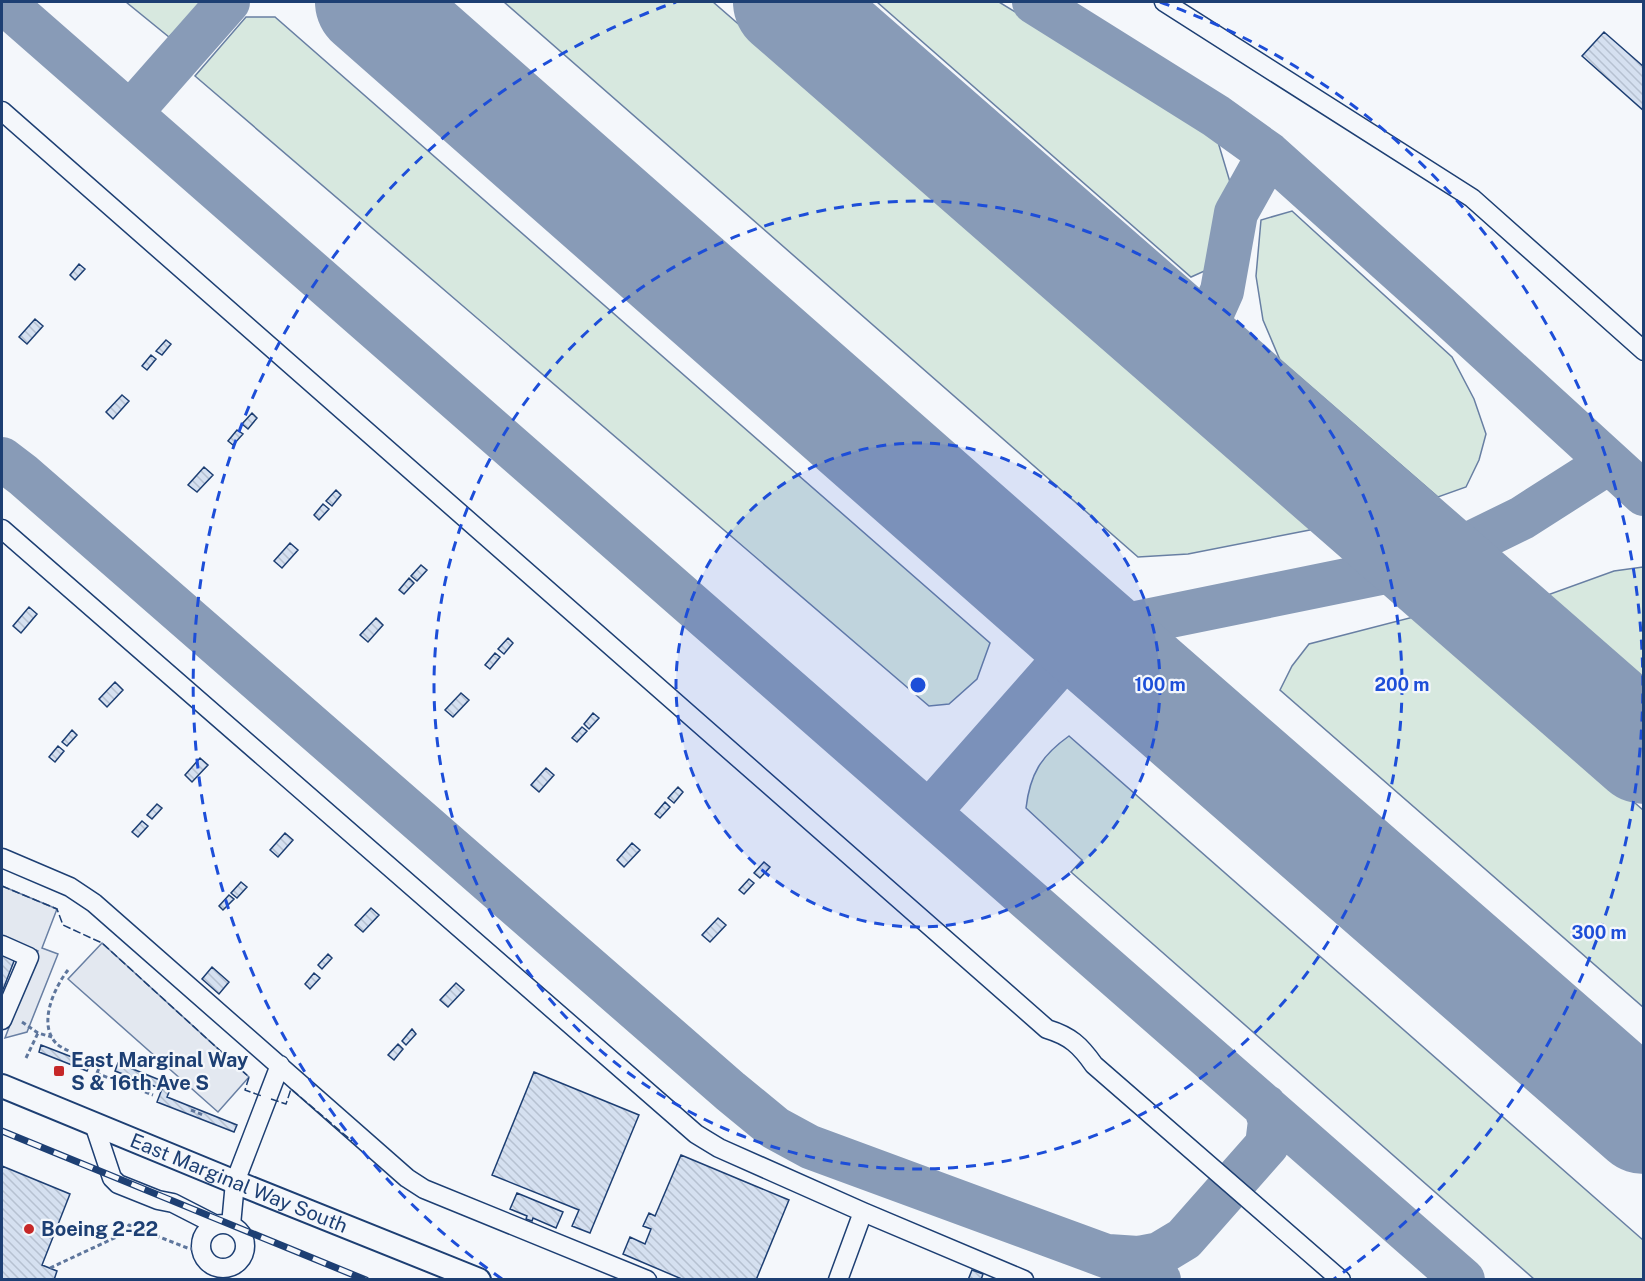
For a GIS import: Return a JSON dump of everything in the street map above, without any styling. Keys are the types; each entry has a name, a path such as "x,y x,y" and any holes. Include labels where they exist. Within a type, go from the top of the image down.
{"main road":[{"name":"East Marginal Way South","path":"2,1086 479,1280"}],"lane":[{"path":"1164,2 1472,198 1644,351"},
{"path":"2,111 1047,1029 1066,1035 1084,1051 1094,1065 1341,1280"},
{"path":"2,530 696,1134 719,1148 1024,1280"},
{"path":"2,858 70,887 94,903 407,1178 424,1189 647,1280"},
{"path":"2,945 28,957 2,1020"},
{"path":"224,1225 235,1182 280,1065"},
{"path":"94,1124 112,1178 118,1184 158,1200 173,1203 224,1225 241,1234 244,1241 243,1254 234,1264 227,1267 214,1265 203,1256 201,1248 204,1234 224,1225"},
{"path":"838,1280 863,1212"}],"path":[{"path":"68,970 59,982 51,1004 48,1029 57,1045 101,1064 92,1084"},
{"path":"22,1022 38,1033 52,1037"},
{"path":"26,1058 38,1033"},
{"path":"96,1073 153,1095"},
{"path":"190,1110 203,1115"},
{"path":"50,1268 125,1233 129,1225 190,1249 201,1248"}],"shaded area":[{"path":"126,2 204,2 169,37"},
{"path":"504,2 713,2 1320,528 1188,554 1138,557"},
{"path":"877,2 999,2 1190,120 1218,142 1230,182 1218,245 1209,269 1191,277"},
{"path":"246,17 275,17 990,643 977,679 949,704 929,706 195,76"},
{"path":"1292,211 1452,357 1474,399 1486,434 1479,460 1466,487 1438,497 1280,360 1263,320 1256,276 1261,220"},
{"path":"1644,567 1643,687 1542,597 1614,571"},
{"path":"1421,615 1643,810 1643,1007 1280,690 1292,666 1309,644"},
{"path":"1069,736 1643,1240 1643,1279 1534,1279 1071,872 1082,860 1026,808 1030,785 1038,767 1059,743"},
{"path":"2,886 57,909 42,948 58,954 27,1032 5,1038 38,951 2,936"},
{"path":"102,943 249,1077 218,1112 68,979"}],"building":[{"path":"1604,32 1644,67 1644,111 1582,56"},
{"path":"79,264 85,269 75,280 70,275"},
{"path":"35,319 43,326 27,344 19,337"},
{"path":"166,340 171,344 162,355 156,351"},
{"path":"151,355 156,359 147,370 142,366"},
{"path":"122,395 129,401 113,419 106,412"},
{"path":"252,413 257,418 248,429 242,424"},
{"path":"237,430 243,434 233,445 228,441"},
{"path":"204,467 213,475 197,492 188,485"},
{"path":"336,490 341,495 332,506 326,501"},
{"path":"323,504 329,509 319,520 314,515"},
{"path":"290,543 298,550 282,568 274,561"},
{"path":"421,565 427,570 417,581 411,576"},
{"path":"409,578 414,583 404,594 399,590"},
{"path":"29,607 37,614 21,633 13,626"},
{"path":"376,618 383,625 368,642 360,635"},
{"path":"508,638 513,643 504,654 498,649"},
{"path":"495,653 500,657 490,669 485,665"},
{"path":"115,682 123,690 107,707 99,699"},
{"path":"461,693 469,700 453,717 445,710"},
{"path":"593,713 599,718 589,729 584,724"},
{"path":"582,727 587,731 577,742 572,738"},
{"path":"72,730 77,735 67,746 62,742"},
{"path":"58,746 64,751 55,762 49,757"},
{"path":"200,758 208,765 192,782 185,775"},
{"path":"546,768 554,775 539,792 531,785"},
{"path":"678,787 683,792 674,803 668,798"},
{"path":"665,802 670,807 660,818 655,814"},
{"path":"157,804 162,808 152,819 147,815"},
{"path":"142,821 148,826 138,837 132,832"},
{"path":"285,833 293,840 278,857 270,850"},
{"path":"632,843 640,850 624,867 617,860"},
{"path":"764,862 770,867 760,878 754,873"},
{"path":"749,879 754,883 744,894 739,890"},
{"path":"241,882 247,887 237,898 231,893"},
{"path":"229,895 234,899 223,910 219,906"},
{"path":"371,908 379,915 363,932 355,925"},
{"path":"718,918 726,925 710,942 702,935"},
{"path":"2,951 16,956 2,992"},
{"path":"328,954 332,958 322,969 318,965"},
{"path":"212,967 229,982 219,994 202,979"},
{"path":"314,973 320,978 310,989 305,984"},
{"path":"456,983 464,990 448,1007 440,1000"},
{"path":"412,1029 416,1034 406,1045 402,1041"},
{"path":"398,1044 403,1049 394,1060 388,1055"},
{"path":"41,1045 90,1064 87,1071 39,1052"},
{"path":"118,1063 172,1085 167,1097 237,1125 234,1132 157,1102 162,1089 115,1071"},
{"path":"534,1072 639,1115 590,1233 572,1226 579,1210 492,1175"},
{"path":"681,1155 789,1200 756,1280 684,1280 623,1254 630,1237 645,1244 651,1229 643,1226 649,1213 655,1216"},
{"name":"Boeing 2-22","path":"2,1166 70,1194 42,1265 57,1271 54,1280 2,1280"},
{"path":"517,1193 563,1212 556,1228 533,1218 532,1221 526,1219 527,1216 510,1209"},
{"path":"972,1270 983,1274 981,1280 968,1280"}],"taxiway":[{"path":"3,2 1463,1280"},
{"path":"131,112 228,2"},
{"path":"1034,2 1216,116 1269,154 1644,494"},
{"path":"1193,356 1222,291 1236,213 1269,154"},
{"path":"2,459 775,1128 810,1147 1106,1256 1159,1280"},
{"path":"929,812 1087,633 1430,563 1522,518 1608,463"},
{"path":"1108,1256 1138,1258 1159,1254 1184,1239 1267,1145 1270,1121 1265,1106"}],"runway":[{"path":"370,2 1644,1119"},
{"path":"788,2 1644,749"}],"railway":[{"path":"2,1131 366,1280"}],"fence":[{"path":"2,886 57,909 63,925 102,943 249,1077 245,1090 262,1096"},
{"path":"271,1099 286,1104 291,1089 352,1141"}],"place":[{"name":"East Marginal Way S & 16th Ave S","path":"59,1071"},
{"name":"Boeing 2-22","path":"29,1229"}]}
